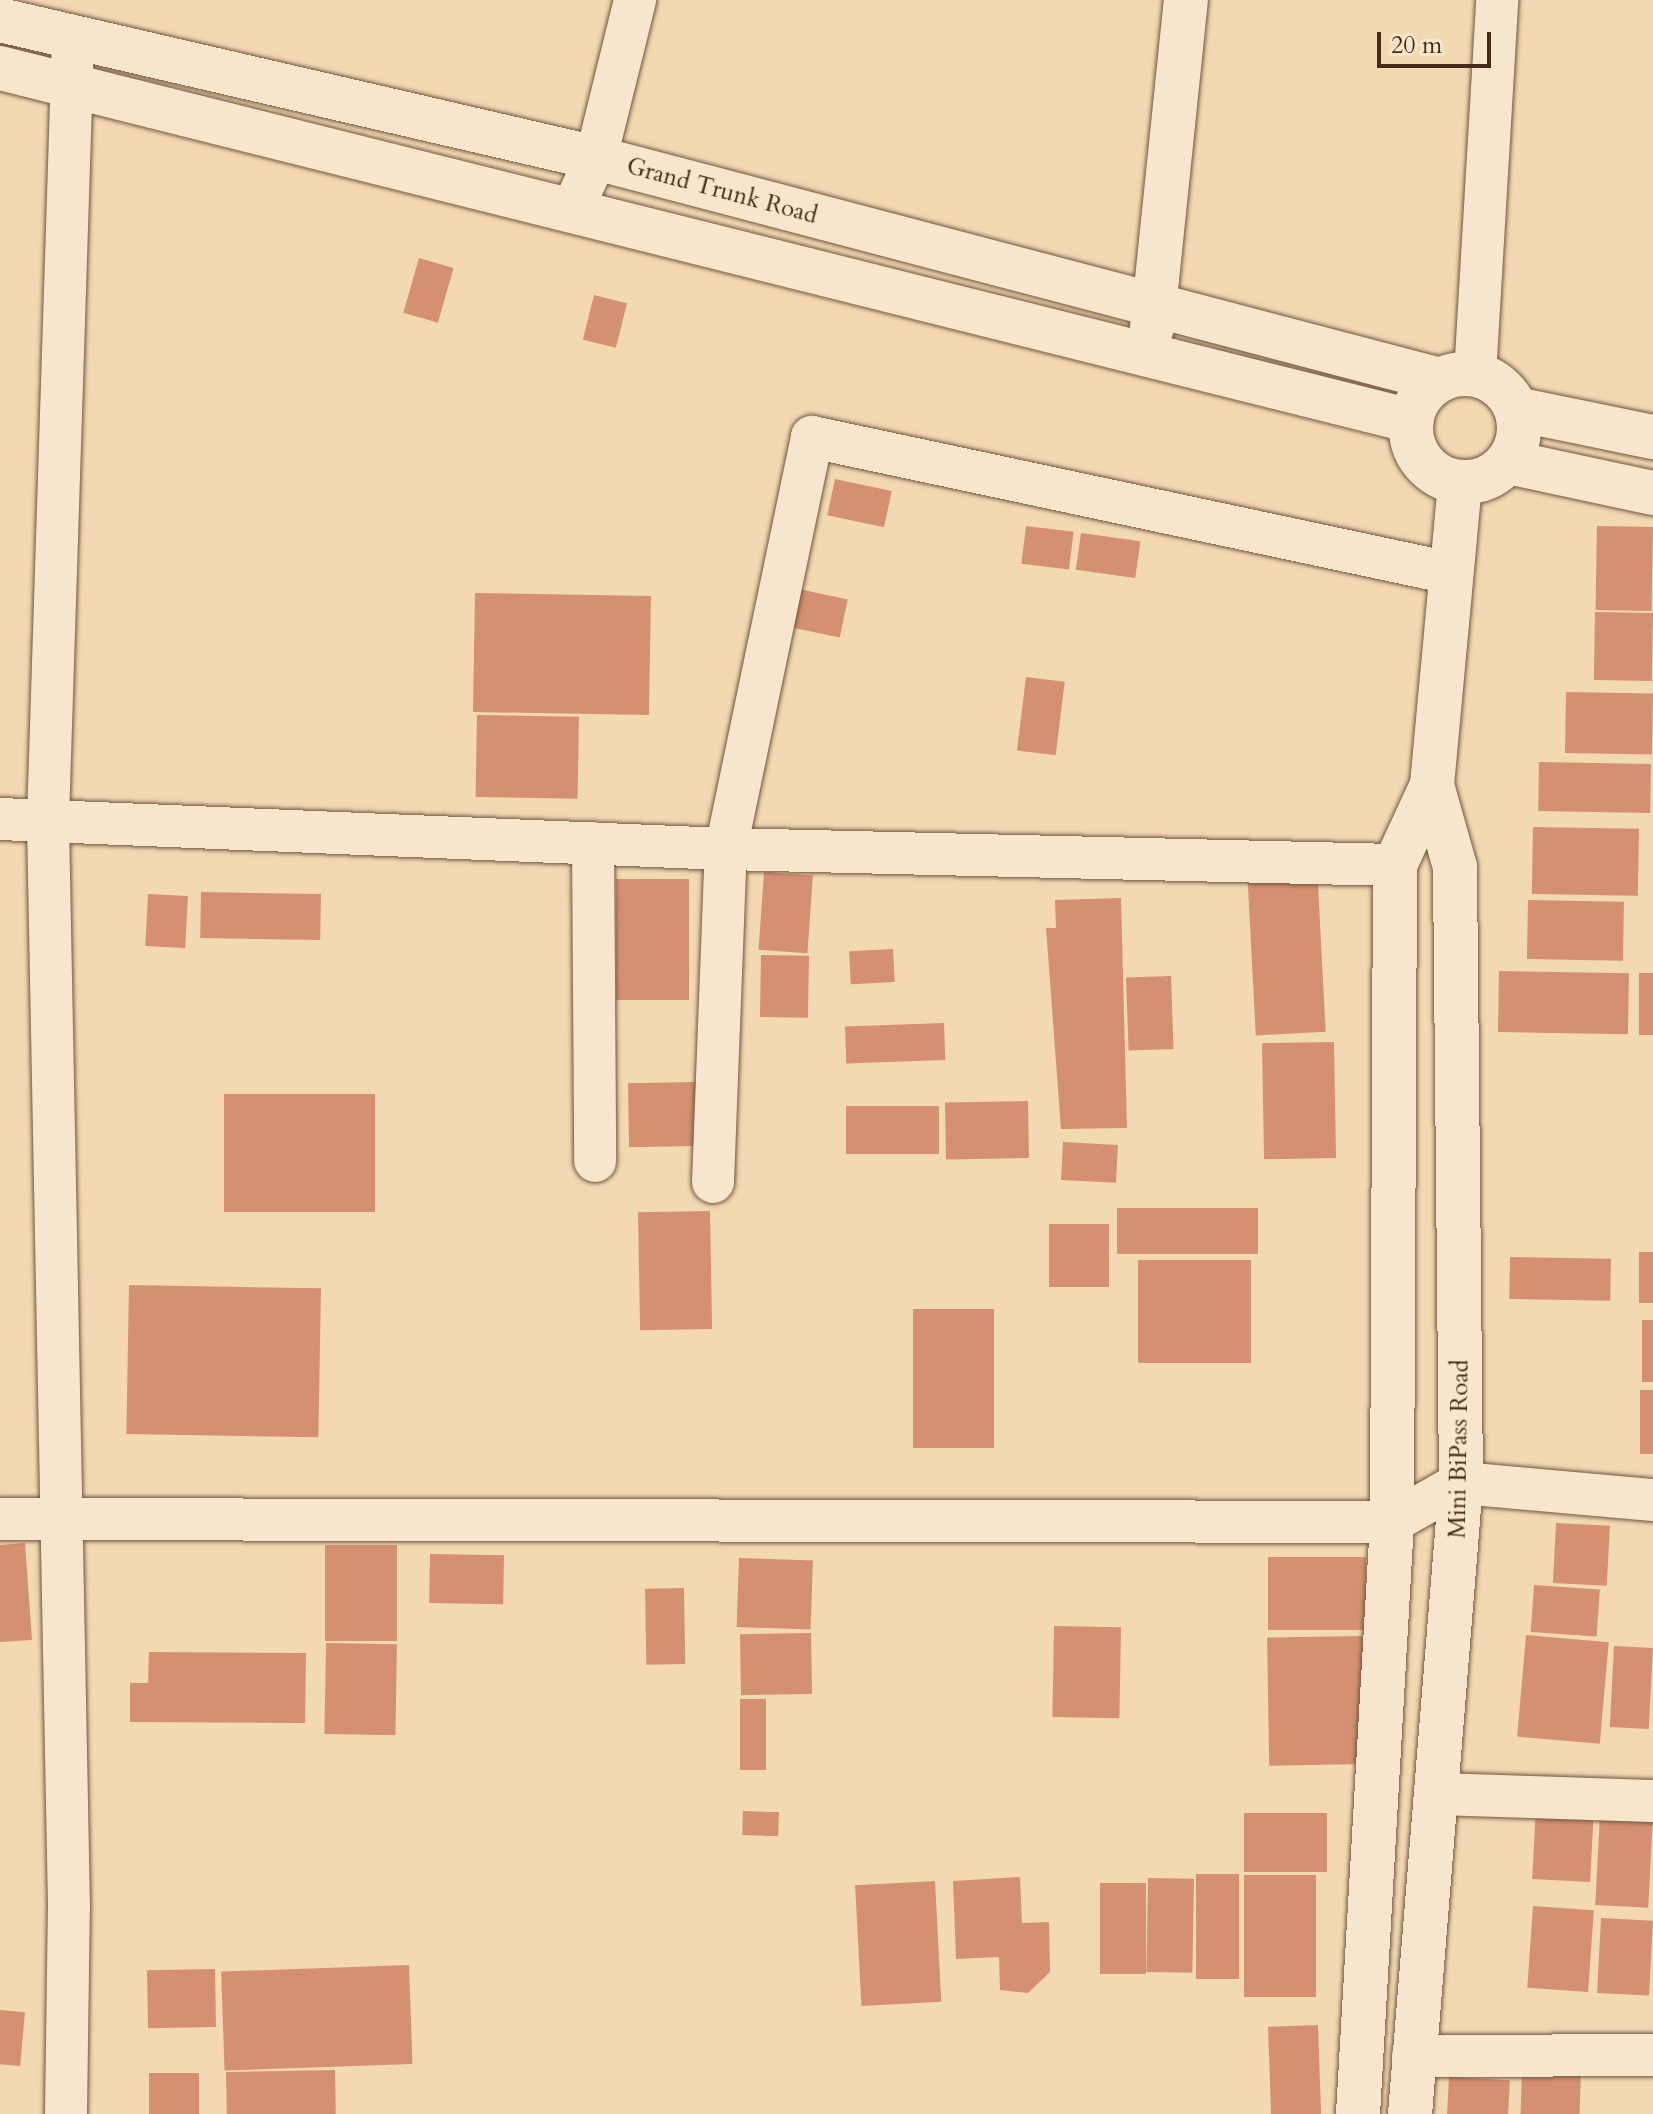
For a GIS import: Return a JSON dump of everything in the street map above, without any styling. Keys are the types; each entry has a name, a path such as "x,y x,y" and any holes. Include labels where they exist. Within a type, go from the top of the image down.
{"main road":[{"path":"1148,351 1157,300 1186,0"},
{"name":"Grand Trunk Road","path":"0,20 73,41 596,158 1457,378 1492,381 1516,409"},
{"path":"0,68 1148,351 1412,421"},
{"path":"1412,421 1457,378"},
{"path":"1412,421 1424,461 1460,482 1477,481 1508,462 1518,436 1516,409 1653,437"},
{"path":"1508,462 1653,493"},
{"path":"1358,2114 1392,1522 1395,865 1432,785 1460,482"},
{"name":"Mini BiPass Road","path":"1410,2114 1461,1483 1455,867 1432,785"}],"street":[{"path":"573,208 596,158 635,0"},
{"path":"1457,378 1497,0"},
{"path":"66,2114 69,1907 58,1520 48,819 67,85 73,41"},
{"path":"713,1182 726,849 812,437 1450,573"},
{"path":"0,819 726,849 1395,865"},
{"path":"593,843 595,1161"},
{"path":"0,1519 1392,1522 1461,1483 1653,1500"},
{"path":"1437,1794 1653,1801"},
{"path":"1413,2056 1653,2055"}],"building":[{"path":"419,258 454,268 438,323 403,313"},
{"path":"594,295 627,303 616,348 583,340"},
{"path":"835,479 892,491 884,527 827,515"},
{"path":"1026,526 1074,532 1069,570 1021,564"},
{"path":"1597,526 1653,527 1652,611 1596,610"},
{"path":"1081,533 1140,541 1135,578 1076,570"},
{"path":"794,588 848,599 840,638 786,626"},
{"path":"475,593 651,596 649,715 473,712"},
{"path":"1595,612 1653,613 1652,681 1594,680"},
{"path":"1026,677 1065,682 1056,755 1017,750"},
{"path":"1566,692 1653,694 1652,755 1565,753"},
{"path":"477,715 579,717 578,799 476,797"},
{"path":"1539,762 1651,764 1650,813 1538,811"},
{"path":"1533,827 1639,829 1638,896 1532,894"},
{"path":"1317,866 1326,1032 1256,1035 1247,870"},
{"path":"764,872 813,875 807,953 759,950"},
{"path":"616,879 689,879 689,1000 616,1000"},
{"path":"201,892 321,894 320,940 200,938"},
{"path":"148,894 188,896 185,948 145,946"},
{"path":"1121,898 1127,1128 1061,1129 1046,928 1056,928 1055,900"},
{"path":"1528,900 1624,902 1623,961 1527,959"},
{"path":"893,949 895,982 851,984 849,951"},
{"path":"761,955 809,956 808,1018 760,1017"},
{"path":"1499,971 1629,973 1628,1034 1498,1032"},
{"path":"1639,973 1653,973 1653,1035 1639,1035"},
{"path":"1171,976 1174,1049 1129,1051 1126,978"},
{"path":"944,1023 945,1060 846,1063 845,1026"},
{"path":"1334,1042 1336,1158 1264,1159 1262,1043"},
{"path":"696,1082 697,1146 629,1147 628,1083"},
{"path":"224,1094 375,1094 375,1212 224,1212"},
{"path":"1028,1101 1029,1158 946,1159 945,1102"},
{"path":"846,1106 939,1106 939,1154 846,1154"},
{"path":"1063,1142 1118,1145 1116,1183 1061,1180"},
{"path":"1117,1208 1258,1208 1258,1254 1117,1254"},
{"path":"710,1211 712,1329 640,1330 638,1212"},
{"path":"1049,1224 1109,1224 1109,1287 1049,1287"},
{"path":"1639,1252 1653,1252 1653,1303 1639,1303"},
{"path":"1510,1257 1611,1259 1610,1301 1509,1299"},
{"path":"1138,1260 1251,1260 1251,1363 1138,1363"},
{"path":"129,1285 321,1288 318,1437 126,1434"},
{"path":"913,1309 994,1309 994,1448 913,1448"},
{"path":"1642,1320 1653,1320 1653,1382 1642,1382"},
{"path":"1640,1390 1653,1390 1653,1454 1640,1454"},
{"path":"1556,1523 1610,1526 1607,1586 1553,1583"},
{"path":"25,1543 32,1640 0,1642 0,1545"},
{"path":"325,1545 397,1545 397,1641 325,1641"},
{"path":"430,1554 504,1555 503,1604 429,1603"},
{"path":"1268,1557 1366,1557 1366,1630 1268,1630"},
{"path":"739,1558 813,1561 811,1630 737,1627"},
{"path":"1534,1585 1600,1590 1597,1636 1531,1632"},
{"path":"684,1588 685,1664 646,1665 645,1589"},
{"path":"1054,1626 1121,1627 1119,1718 1052,1717"},
{"path":"811,1633 812,1694 741,1695 740,1634"},
{"path":"1526,1635 1609,1642 1600,1744 1517,1737"},
{"path":"1363,1636 1365,1764 1269,1766 1267,1638"},
{"path":"326,1643 397,1644 395,1735 324,1734"},
{"path":"1614,1646 1653,1648 1649,1729 1610,1727"},
{"path":"149,1652 306,1653 305,1723 130,1722 130,1683 148,1683"},
{"path":"740,1699 766,1699 766,1770 740,1770"},
{"path":"1536,1806 1594,1809 1590,1882 1532,1879"},
{"path":"743,1811 779,1812 778,1836 742,1835"},
{"path":"1244,1813 1327,1813 1327,1872 1244,1872"},
{"path":"1600,1814 1653,1817 1648,1908 1595,1905"},
{"path":"1196,1874 1239,1874 1239,1979 1196,1979"},
{"path":"1244,1875 1316,1875 1316,1997 1244,1997"},
{"path":"1020,1877 1022,1923 1049,1922 1050,1972 1028,1993 1000,1990 999,1957 956,1959 953,1881"},
{"path":"1148,1878 1194,1879 1192,1973 1146,1972"},
{"path":"935,1881 941,2002 861,2006 855,1885"},
{"path":"1100,1883 1146,1883 1146,1974 1100,1974"},
{"path":"1533,1906 1594,1910 1588,1992 1527,1988"},
{"path":"1601,1918 1653,1921 1649,1996 1597,1993"},
{"path":"409,1965 412,2064 225,2071 221,1972"},
{"path":"215,1969 216,2027 148,2028 147,1970"},
{"path":"0,2010 25,2012 20,2066 0,2064"},
{"path":"1318,2025 1321,2114 1271,2114 1268,2027"},
{"path":"335,2070 336,2114 227,2114 226,2072"},
{"path":"1522,2071 1581,2073 1580,2114 1520,2114"},
{"path":"149,2073 199,2073 199,2114 149,2114"},
{"path":"1449,2077 1510,2080 1508,2114 1447,2114"}]}
